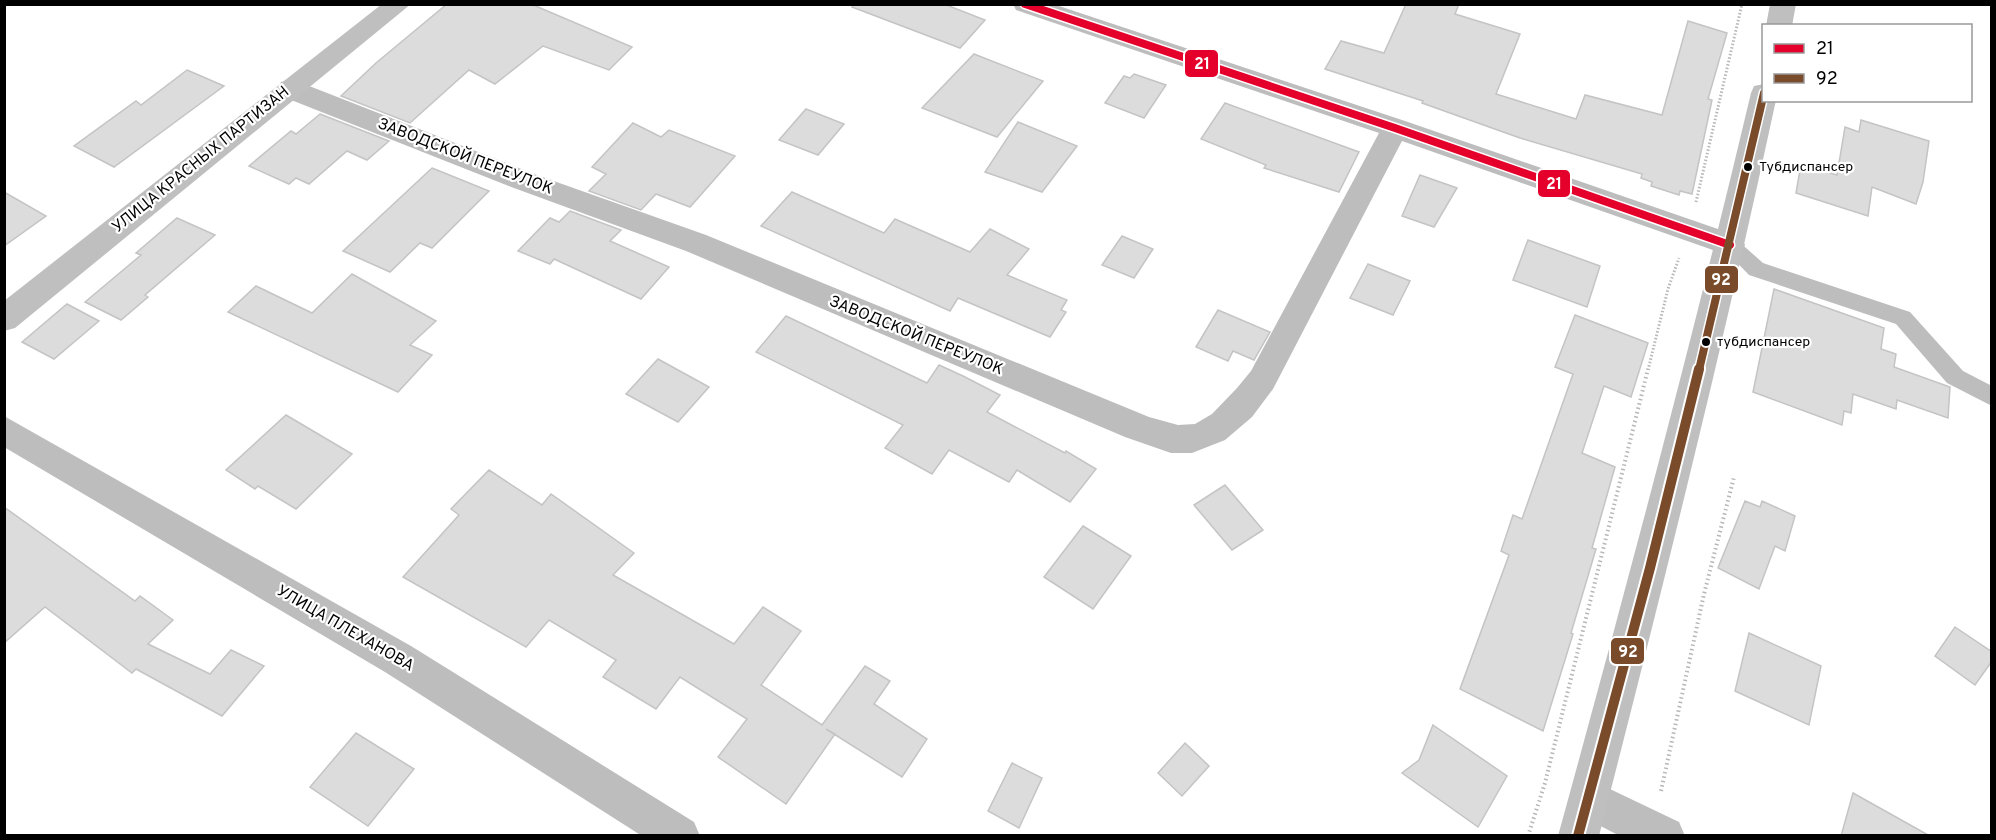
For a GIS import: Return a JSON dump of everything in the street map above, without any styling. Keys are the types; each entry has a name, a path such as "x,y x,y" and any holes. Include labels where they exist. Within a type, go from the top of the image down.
{"main road":[{"name":"УЛИЦА КРАСНЫХ ПАРТИЗАН","path":"6,315 399,4"},
{"path":"1584,818 1650,568 1730,245 1762,102"}],"street":[{"path":"1025,4 1395,128 1730,245"},
{"name":"ЗАВОДСКОЙ ПЕРЕУЛОК","path":"290,88 524,181 696,243 1137,427 1168,438 1192,439 1236,414 1262,380 1395,128"},
{"name":"УЛИЦА ПЛЕХАНОВА","path":"4,430 398,659 680,836"},
{"path":"1584,818 1658,832"}],"lane":[{"path":"1730,245 1756,269 1903,318 1955,377 1992,397"}],"path":[{"path":"1528,836 1545,783 1668,289 1688,231 1742,4"},
{"path":"1658,832 1718,531 1734,477"}],"building":[{"path":"447,4 531,4 632,47 609,70 543,46 495,84 469,70 410,123 341,96 376,63"},
{"path":"853,4 944,4 985,20 960,48 852,7"},
{"path":"1406,4 1459,4 1455,14 1520,34 1496,94 1576,119 1585,95 1662,115 1688,21 1727,33 1708,99 1712,100 1692,194 1680,191 1679,195 1651,186 1652,182 1641,178 1642,174 1520,138 1422,103 1423,101 1325,69 1341,41 1384,53"},
{"path":"974,54 1043,81 997,137 922,108"},
{"path":"187,70 224,86 114,167 74,146 136,101 141,105"},
{"path":"1134,74 1166,85 1144,118 1105,103 1124,76 1130,78"},
{"path":"1225,103 1359,152 1339,192 1264,168 1266,165 1201,139"},
{"path":"806,109 844,124 818,155 779,140"},
{"path":"320,114 389,141 367,160 347,151 309,184 296,178 289,184 249,166 291,131 296,134"},
{"path":"1861,120 1929,141 1923,182 1916,204 1872,187 1868,216 1796,193 1801,164 1837,175 1845,127 1859,132"},
{"path":"1018,122 1077,146 1042,192 985,172"},
{"path":"633,123 661,137 669,130 735,156 690,207 656,194 641,210 589,191 606,174 592,167"},
{"path":"432,168 489,191 432,248 420,243 390,272 343,251"},
{"path":"1420,175 1457,188 1434,227 1402,216"},
{"path":"4,192 46,216 4,246"},
{"path":"792,192 884,233 895,219 970,252 990,229 1029,249 1007,275 1067,300 1061,310 1066,312 1050,337 958,298 950,311 761,226"},
{"path":"570,211 621,230 610,241 669,267 641,299 554,259 550,264 518,251 550,218 559,222"},
{"path":"177,218 215,235 145,295 148,297 121,320 85,302 141,255 136,253"},
{"path":"1122,236 1153,249 1134,278 1102,265"},
{"path":"1528,240 1600,266 1587,307 1513,280"},
{"path":"1368,264 1410,281 1393,315 1350,298"},
{"path":"352,274 436,321 410,345 432,355 398,392 228,312 256,286 312,313"},
{"path":"1774,289 1884,328 1881,349 1896,354 1894,367 1950,387 1948,418 1897,400 1896,409 1853,394 1851,413 1844,411 1842,425 1753,392"},
{"path":"67,304 99,321 54,359 22,342"},
{"path":"1218,310 1270,332 1254,360 1233,351 1228,361 1196,347"},
{"path":"1575,315 1648,343 1631,397 1604,386 1582,453 1615,467 1592,548 1596,549 1571,633 1573,634 1543,731 1460,689 1509,555 1501,551 1513,515 1522,519 1573,374 1555,367"},
{"path":"786,316 927,383 939,365 963,376 1000,395 987,412 1065,453 1066,451 1096,469 1070,502 1017,470 1009,482 949,450 932,474 885,448 903,425 756,352"},
{"path":"658,359 709,387 678,422 626,394"},
{"path":"286,415 352,454 296,509 258,486 255,489 226,470"},
{"path":"489,470 542,505 551,494 634,553 613,575 734,644 763,607 801,631 761,685 822,725 865,666 890,681 874,704 927,739 902,777 835,734 786,804 718,757 747,719 680,677 656,709 603,677 616,660 549,620 526,647 403,577 459,515 451,509"},
{"path":"1225,485 1263,530 1232,550 1194,505"},
{"path":"1745,501 1760,507 1762,501 1795,516 1785,551 1775,546 1759,589 1718,568"},
{"path":"4,507 135,601 140,596 173,620 148,644 210,674 231,650 264,666 222,716 136,669 132,673 45,607 4,643"},
{"path":"1083,526 1131,556 1093,609 1044,577"},
{"path":"1955,627 1992,652 1992,661 1975,685 1935,656"},
{"path":"1749,633 1821,666 1809,725 1735,691"},
{"path":"1433,725 1507,776 1478,827 1402,773 1419,760"},
{"path":"356,733 414,769 368,826 310,787"},
{"path":"1185,743 1209,766 1182,796 1158,773"},
{"path":"1012,763 1042,778 1019,828 988,811"},
{"path":"1853,793 1930,836 1841,836"}],"transit line":[{"name":"21","path":"1025,4 1395,128 1730,245"},
{"name":"92","path":"1578,836 1650,568 1730,245 1762,102"}],"place":[{"name":"Тубдиспансер","path":"1748,167"},
{"name":"тубдиспансер","path":"1706,342"}]}
